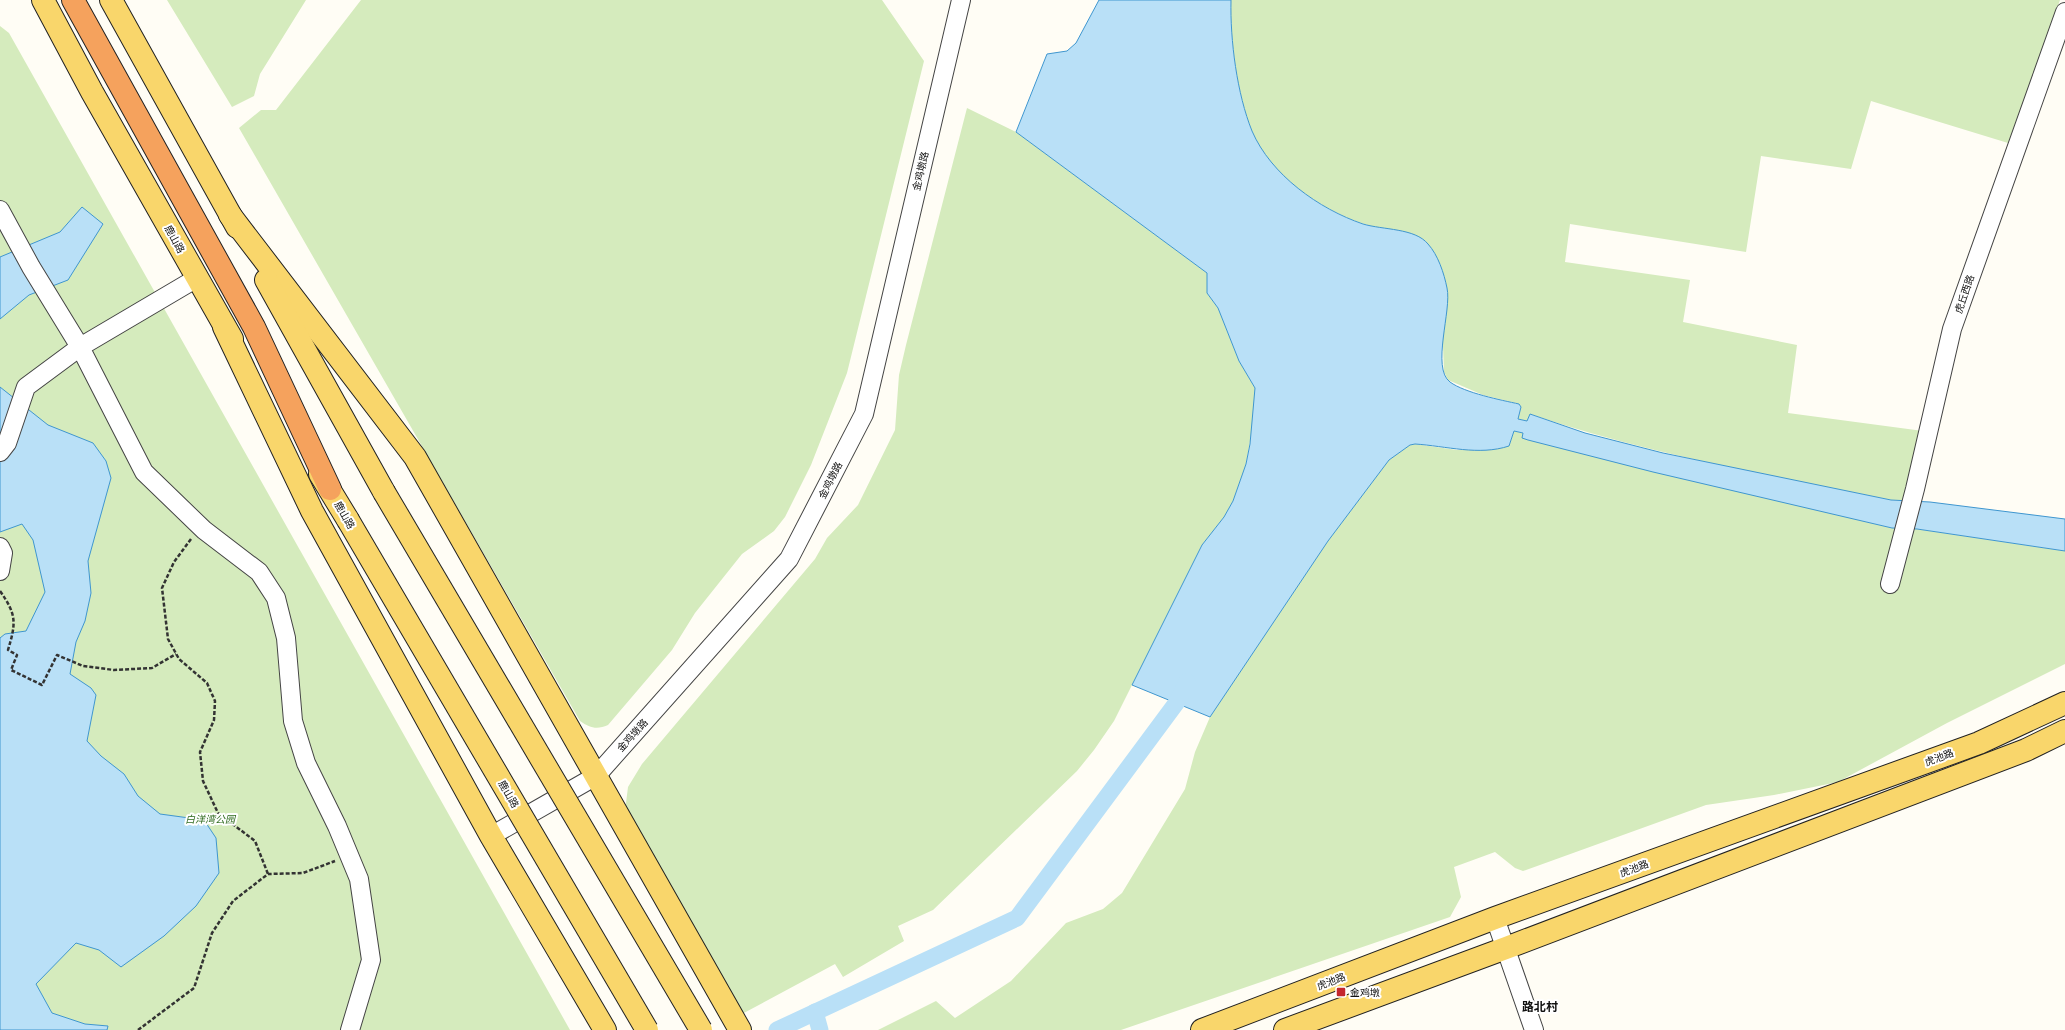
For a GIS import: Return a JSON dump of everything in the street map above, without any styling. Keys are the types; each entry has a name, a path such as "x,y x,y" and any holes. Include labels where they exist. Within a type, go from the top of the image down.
{"highway":[{"path":"73,0 254,327 330,489"}],"main road":[{"name":"鹿山路","path":"43,0 92,92 224,327 330,489 647,1030"},
{"path":"111,0 384,492 701,1030"},
{"path":"230,214 415,457 740,1030"},
{"path":"224,327 312,511 491,836 605,1030"},
{"name":"虎池路","path":"1202,1030 1495,918 1979,743 2065,703"},
{"path":"1285,1030 1506,948 2026,750 2065,731"}],"street":[{"name":"金鸡墩路","path":"491,836 596,776 788,559 864,414 961,0"},
{"name":"虎丘西路","path":"1890,584 1902,533 1915,489 1952,329 2065,12"},
{"path":"0,210 31,267 80,347 144,472 200,526 259,572 276,598 286,638 293,721 306,763 337,826 359,879 371,960 350,1030"},
{"path":"0,452 7,443 26,387 80,347 197,278"},
{"path":"0,547 3,553 0,571"},
{"path":"1495,918 1534,1030"}],"path":[{"path":"200,526 174,562 162,588 168,639 180,659 207,683 215,701 214,720 200,752 203,781 218,813 255,841 268,874"},
{"path":"0,591 12,608 14,629 8,650 17,655 11,670 42,685 57,655 83,666 114,670 152,668 176,654"},
{"path":"138,1030 194,988 212,932 234,901 268,874 303,873 349,856"}],"green space":[{"path":"167,0 306,0 260,74 254,96 232,107"},
{"path":"361,0 882,0 924,61 847,373 811,465 785,517 774,531 742,554 695,613 672,650 608,725 604,727 594,728 580,721 239,128 261,110 276,110"},
{"path":"1231,0 2060,0 2008,143 1871,101 1851,169 1761,156 1746,252 1570,224 1565,262 1690,280 1683,322 1797,345 1788,413 1923,431 1909,501 1891,500 1709,463 1619,441 1530,414 1527,421 1518,419 1521,407 1519,404 1483,395 1448,380 1444,372 1443,346 1387,230 1367,225 1347,217 1308,196 1290,182 1262,149 1252,131 1238,84 1233,49"},
{"name":"白洋湾公园","path":"0,26 9,33 570,1030 0,1030"},
{"path":"967,108 1016,132 1207,273 1207,293 1218,308 1239,361 1255,388 1254,418 1246,464 1233,501 1224,517 1202,545 1114,721 1077,771 933,910 898,926 904,941 843,977 835,964 742,1014 625,811 628,787 642,764 815,559 827,538 858,505 895,430 899,375"},
{"path":"1514,431 1892,528 1917,529 2065,551 2065,664 1947,723 1838,782 1774,795 1706,805 1523,871 1515,868 1495,852 1454,867 1461,897 1450,917 1121,1030 878,1030 936,1001 955,1018 1011,981 1066,923 1103,909 1122,893 1185,789 1195,752 1210,717 1328,541 1389,460 1410,445 1415,444 1457,450 1509,446"}],"water":[{"path":"1099,0 1231,0 1233,49 1238,84 1252,131 1260,147 1284,176 1314,200 1346,218 1363,224 1398,230 1415,235 1432,248 1444,276 1448,298 1443,338 1442,364 1445,375 1450,382 1457,386 1483,396 1519,404 1521,407 1518,419 1527,421 1530,414 1585,433 1663,453 1891,500 1930,502 2065,519 2065,551 1917,529 1892,528 1653,472 1528,440 1522,438 1523,433 1514,431 1509,446 1498,449 1462,450 1415,444 1410,445 1389,460 1328,541 1210,717 1132,685 1202,545 1224,517 1233,501 1246,464 1250,444 1255,388 1239,361 1218,308 1207,293 1207,273 1016,132 1047,54 1067,51 1076,43"},
{"path":"82,207 103,224 68,280 29,295 0,319 0,257 60,232"},
{"path":"0,387 48,425 93,443 106,461 111,478 88,561 91,593 85,621 76,642 70,674 91,688 96,695 87,741 101,756 124,774 138,796 160,814 204,820 216,838 219,873 196,906 164,936 121,967 99,950 76,943 36,984 52,1013 85,1024 108,1026 107,1030 0,1030 0,638 5,634 26,631 45,592 33,540 22,524 0,532"}],"waterway":[{"path":"777,1030 1017,918 1177,702 1187,682"},
{"path":"815,1012 820,1030"}],"place":[{"name":"金鸡墩","path":"1341,992"}],"district":[{"name":"路北村","path":"1540,1007"}]}
